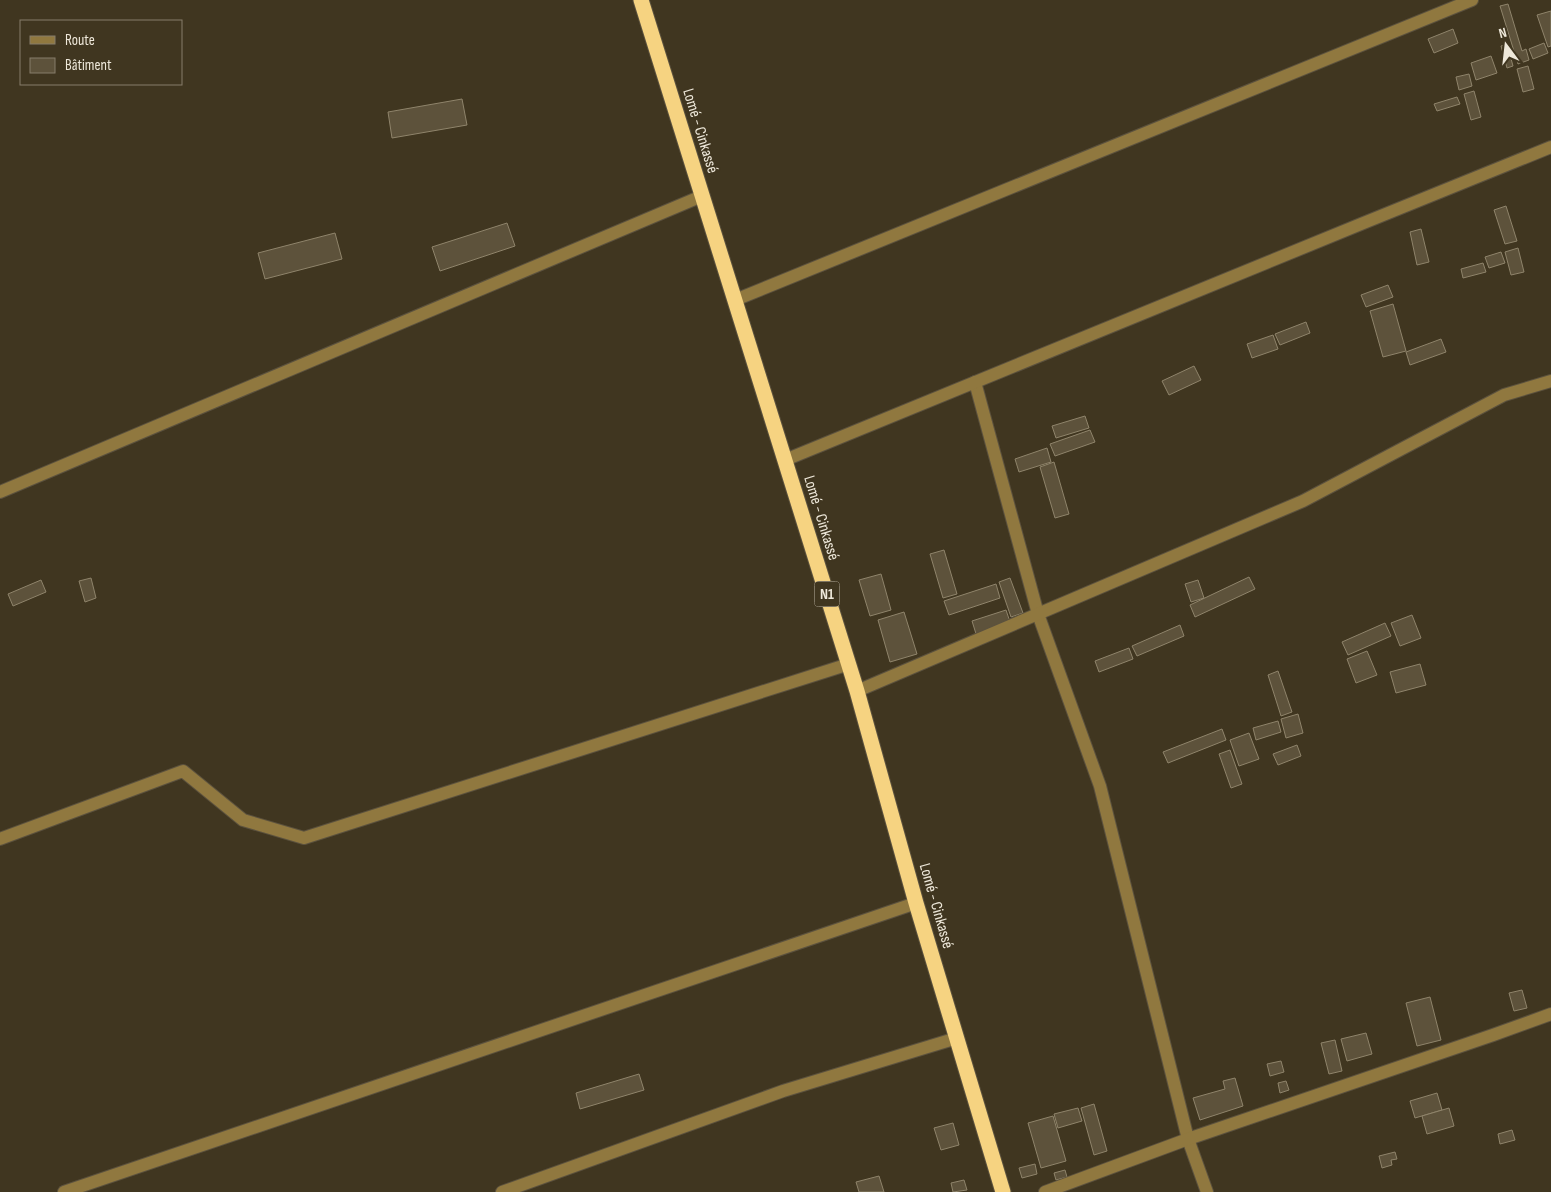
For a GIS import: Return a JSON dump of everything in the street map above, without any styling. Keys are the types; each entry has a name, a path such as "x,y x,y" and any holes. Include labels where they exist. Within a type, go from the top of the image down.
{"highway":[{"name":"Lomé - Cinkassé","path":"641,0 849,664 916,903 1003,1192"}],"street":[{"path":"735,300 1472,0"},
{"path":"785,460 1551,148"},
{"path":"0,492 702,196"},
{"path":"857,691 1303,501 1504,395 1551,381"},
{"path":"975,382 1038,614 1100,786 1188,1139 1207,1192"},
{"path":"0,838 183,771 243,820 304,838 849,664"},
{"path":"64,1192 916,903"},
{"path":"1045,1192 1188,1139 1551,1014"},
{"path":"502,1192 783,1091 956,1038"}],"building":[{"path":"1508,4 1522,51 1526,49 1529,60 1518,64 1500,6"},
{"path":"1551,11 1551,46 1548,47 1537,15"},
{"path":"1453,29 1458,43 1434,53 1428,39"},
{"path":"1544,43 1548,53 1533,59 1529,49"},
{"path":"1507,44 1513,66 1507,68 1501,46"},
{"path":"1491,56 1497,73 1476,80 1471,63"},
{"path":"1528,66 1534,89 1523,92 1517,69"},
{"path":"1469,74 1472,86 1459,90 1456,77"},
{"path":"1474,91 1481,117 1471,120 1464,94"},
{"path":"1457,97 1460,104 1437,111 1434,104"},
{"path":"462,99 467,125 392,138 388,112"},
{"path":"1506,206 1517,241 1505,244 1494,210"},
{"path":"507,223 515,246 440,271 432,247"},
{"path":"1421,229 1429,262 1417,265 1410,232"},
{"path":"335,233 342,259 265,279 258,253"},
{"path":"1518,248 1524,272 1511,275 1505,252"},
{"path":"1501,252 1505,263 1489,268 1485,257"},
{"path":"1483,263 1486,272 1463,278 1461,269"},
{"path":"1388,285 1393,297 1366,307 1361,295"},
{"path":"1393,304 1406,351 1383,357 1370,311"},
{"path":"1306,322 1310,333 1280,345 1275,334"},
{"path":"1273,335 1278,349 1252,358 1247,344"},
{"path":"1441,339 1446,352 1410,365 1406,352"},
{"path":"1194,366 1201,380 1169,395 1162,381"},
{"path":"1085,416 1089,428 1056,438 1052,426"},
{"path":"1090,430 1095,442 1055,456 1050,444"},
{"path":"1047,448 1051,462 1019,472 1015,459"},
{"path":"1054,462 1069,514 1055,518 1040,467"},
{"path":"944,550 957,594 943,598 930,554"},
{"path":"881,574 891,610 870,616 859,580"},
{"path":"1249,577 1255,589 1195,617 1190,605"},
{"path":"91,578 96,598 85,602 79,581"},
{"path":"1010,578 1023,613 1011,617 999,582"},
{"path":"41,580 46,592 13,606 8,594"},
{"path":"1198,580 1204,598 1191,602 1185,584"},
{"path":"996,584 1000,598 949,615 944,601"},
{"path":"1006,610 1011,625 977,637 972,621"},
{"path":"904,612 917,654 890,662 878,620"},
{"path":"1412,615 1421,638 1400,646 1391,623"},
{"path":"1385,623 1391,636 1348,655 1342,642"},
{"path":"1180,625 1184,636 1137,656 1132,646"},
{"path":"1129,648 1133,659 1099,672 1095,661"},
{"path":"1367,651 1377,675 1356,683 1347,659"},
{"path":"1420,664 1426,685 1396,693 1390,672"},
{"path":"1278,671 1292,712 1281,716 1268,675"},
{"path":"1298,714 1303,733 1286,738 1281,719"},
{"path":"1278,721 1281,732 1256,740 1253,728"},
{"path":"1222,729 1226,740 1168,763 1163,752"},
{"path":"1249,733 1259,759 1239,766 1230,740"},
{"path":"1297,745 1301,756 1278,765 1273,754"},
{"path":"1230,750 1242,784 1231,788 1219,754"},
{"path":"1522,990 1527,1008 1514,1011 1509,993"},
{"path":"1430,997 1441,1040 1417,1046 1406,1003"},
{"path":"1366,1033 1372,1054 1347,1061 1341,1039"},
{"path":"1335,1040 1342,1071 1329,1074 1321,1043"},
{"path":"1281,1061 1284,1072 1270,1076 1267,1064"},
{"path":"639,1074 644,1090 580,1109 576,1093"},
{"path":"1235,1078 1243,1106 1200,1120 1193,1098 1225,1089 1223,1081"},
{"path":"1286,1081 1289,1090 1280,1093 1278,1083"},
{"path":"1437,1093 1442,1110 1415,1118 1410,1101"},
{"path":"1094,1104 1107,1151 1094,1155 1081,1108"},
{"path":"1078,1108 1082,1121 1058,1128 1054,1114"},
{"path":"1449,1108 1454,1126 1427,1134 1422,1116"},
{"path":"1053,1116 1066,1161 1041,1168 1028,1123"},
{"path":"953,1123 959,1145 941,1150 934,1128"},
{"path":"1512,1130 1515,1140 1500,1144 1498,1134"},
{"path":"1395,1152 1397,1159 1391,1160 1392,1165 1382,1168 1379,1156"},
{"path":"1035,1164 1037,1174 1022,1178 1019,1168"},
{"path":"1065,1170 1067,1177 1056,1180 1054,1173"},
{"path":"879,1176 884,1192 859,1192 856,1182"},
{"path":"964,1180 967,1190 953,1192 951,1183"}]}
